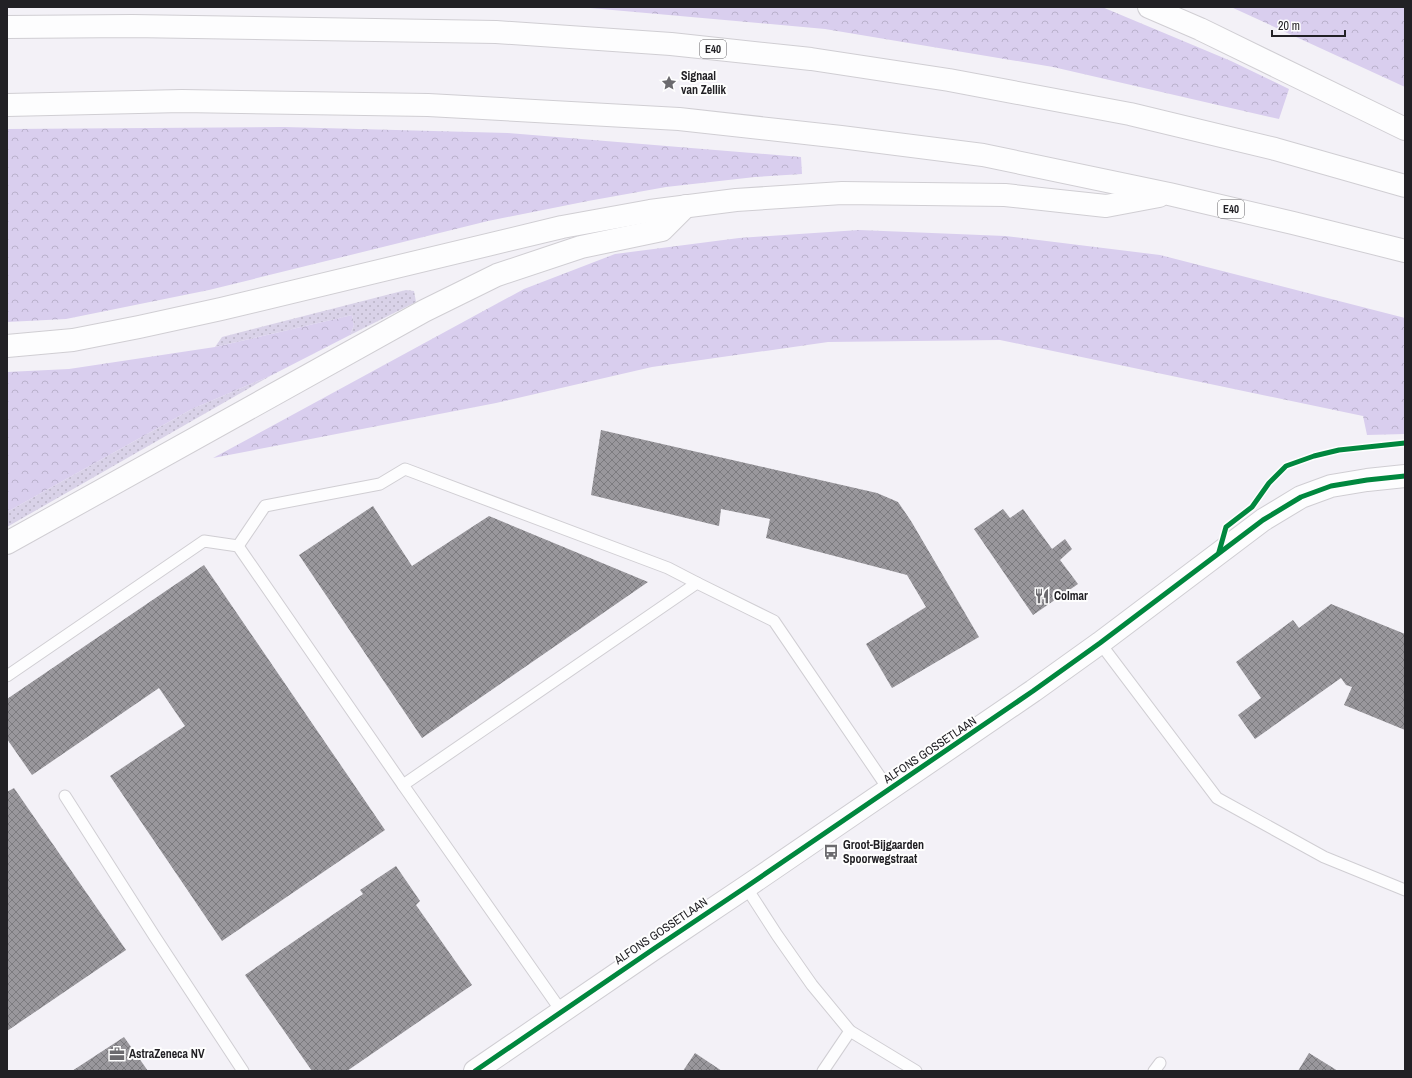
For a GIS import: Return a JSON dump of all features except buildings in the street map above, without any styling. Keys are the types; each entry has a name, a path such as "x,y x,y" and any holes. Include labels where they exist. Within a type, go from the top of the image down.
{"main road":[{"path":"1149,7 1200,29 1405,129"},
{"name":"E40","path":"7,27 132,26 496,32 671,44 811,59 949,80 1130,114 1275,149 1405,186"},
{"name":"E40","path":"7,105 182,101 428,105 679,119 983,155 1169,194 1405,251"},
{"path":"7,346 73,340 139,327 229,307 562,227 686,206 736,200 842,193 1005,195 1106,206 1169,194"},
{"path":"7,543 424,311 497,275 581,247 662,230 686,206"},
{"name":"ALFONS GOSSETLAAN","path":"484,1069 562,1012 1027,696 1100,644 1262,520 1301,497 1331,486 1405,476"}],"lane":[{"path":"238,546 264,506 380,484 405,470 668,568 696,584 774,621 889,790"},
{"path":"7,676 204,541 238,546 562,1012"},
{"path":"403,785 696,584"},
{"path":"1100,644 1217,798 1324,857 1405,890"},
{"path":"65,796 243,1071"},
{"path":"746,887 812,986 850,1031 916,1071"},
{"path":"823,1071 850,1031"}],"shaded area":[{"path":"406,290 414,291 416,302 350,335 354,325 352,315 215,347 222,337"},
{"path":"272,375 7,527 7,512 192,409"}],"green space":[{"path":"579,7 1102,7 1231,61 1289,89 1279,119 1053,67 825,29"},
{"path":"1231,7 1405,7 1405,87"},
{"path":"284,127 508,133 801,157 802,174 755,177 666,187 588,201 488,221 209,290 66,319 7,322 7,129"},
{"path":"859,230 1005,236 1160,255 1405,318 1405,434 1367,435 1363,416 1000,340 828,342 652,367 496,403 213,458 524,289 615,254 739,238"},
{"path":"352,315 354,325 350,335 272,375 192,409 7,512 7,372 69,369 215,347"}],"cycle path":[{"path":"1219,552 1226,527 1252,507 1269,483 1286,466 1314,456 1339,450 1405,443"},
{"path":"475,1071 1033,691 1100,643 1263,520 1301,497 1331,486 1405,476"}],"place":[{"name":"Signaal van Zellik","path":"669,83"},
{"name":"Colmar","path":"1042,596"},
{"name":"Groot-Bijgaarden Spoorwegstraat","path":"831,852"},
{"name":"AstraZeneca NV","path":"117,1054"}]}
